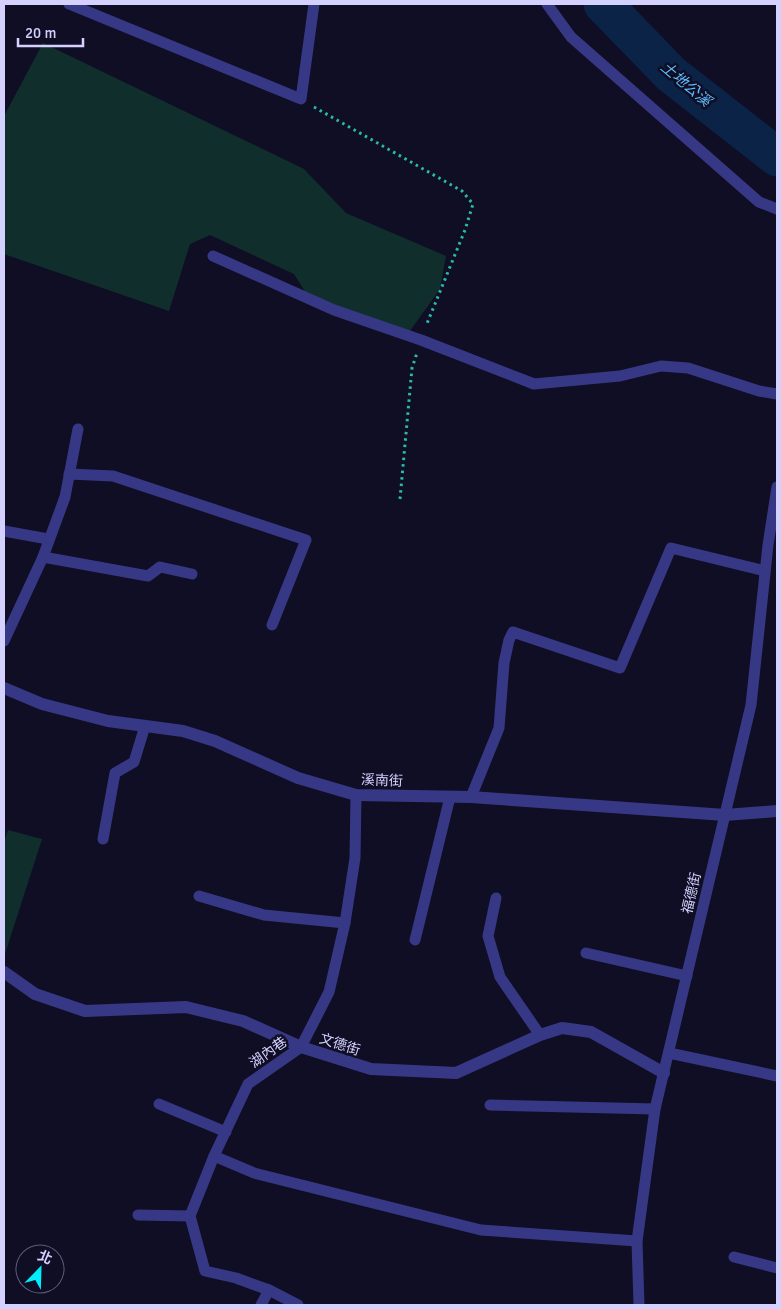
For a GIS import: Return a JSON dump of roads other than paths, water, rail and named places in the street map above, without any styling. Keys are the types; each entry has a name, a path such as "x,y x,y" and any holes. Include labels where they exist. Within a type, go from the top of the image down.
{"street":[{"name":"溪南街","path":"4,688 42,704 108,721 183,731 215,741 298,778 356,795 471,797 725,814 777,811"},
{"name":"文德街","path":"4,972 35,994 85,1012 186,1006 243,1021 301,1047 371,1070 456,1073 540,1035 562,1028 591,1032 664,1073"}],"lane":[{"path":"69,4 301,99 314,4"},
{"path":"547,4 571,37 759,202 777,209"},
{"path":"213,256 334,310 420,340 534,384 620,376 661,366 688,368 759,391 777,394"},
{"path":"4,641 43,557 48,539 65,497 78,429"},
{"path":"69,474 113,476 306,540 272,625"},
{"name":"福德街","path":"639,1305 637,1241 655,1109 751,705 765,570 777,487"},
{"path":"4,531 48,539"},
{"path":"471,797 499,728 504,663 509,640 514,632 620,668 671,548 765,570"},
{"path":"43,557 148,576 160,567 192,574"},
{"path":"103,839 115,773 134,762 145,726"},
{"name":"湖內巷","path":"190,1216 214,1156 248,1084 301,1047 329,992 345,923 355,858 356,795"},
{"path":"415,940 450,797"},
{"path":"198,896 264,915 345,923"},
{"path":"496,898 488,936 500,977 540,1035"},
{"path":"586,953 687,976"},
{"path":"669,1053 777,1076"},
{"path":"159,1104 226,1132"},
{"path":"490,1105 655,1109"},
{"path":"214,1156 254,1173 481,1230 637,1241"},
{"path":"138,1215 190,1216 204,1271 236,1278 269,1290 298,1305"},
{"path":"734,1257 777,1268"},
{"path":"261,1305 269,1290"}],"waterway":[{"name":"土地公溪","path":"603,4 671,74 777,157"}]}
